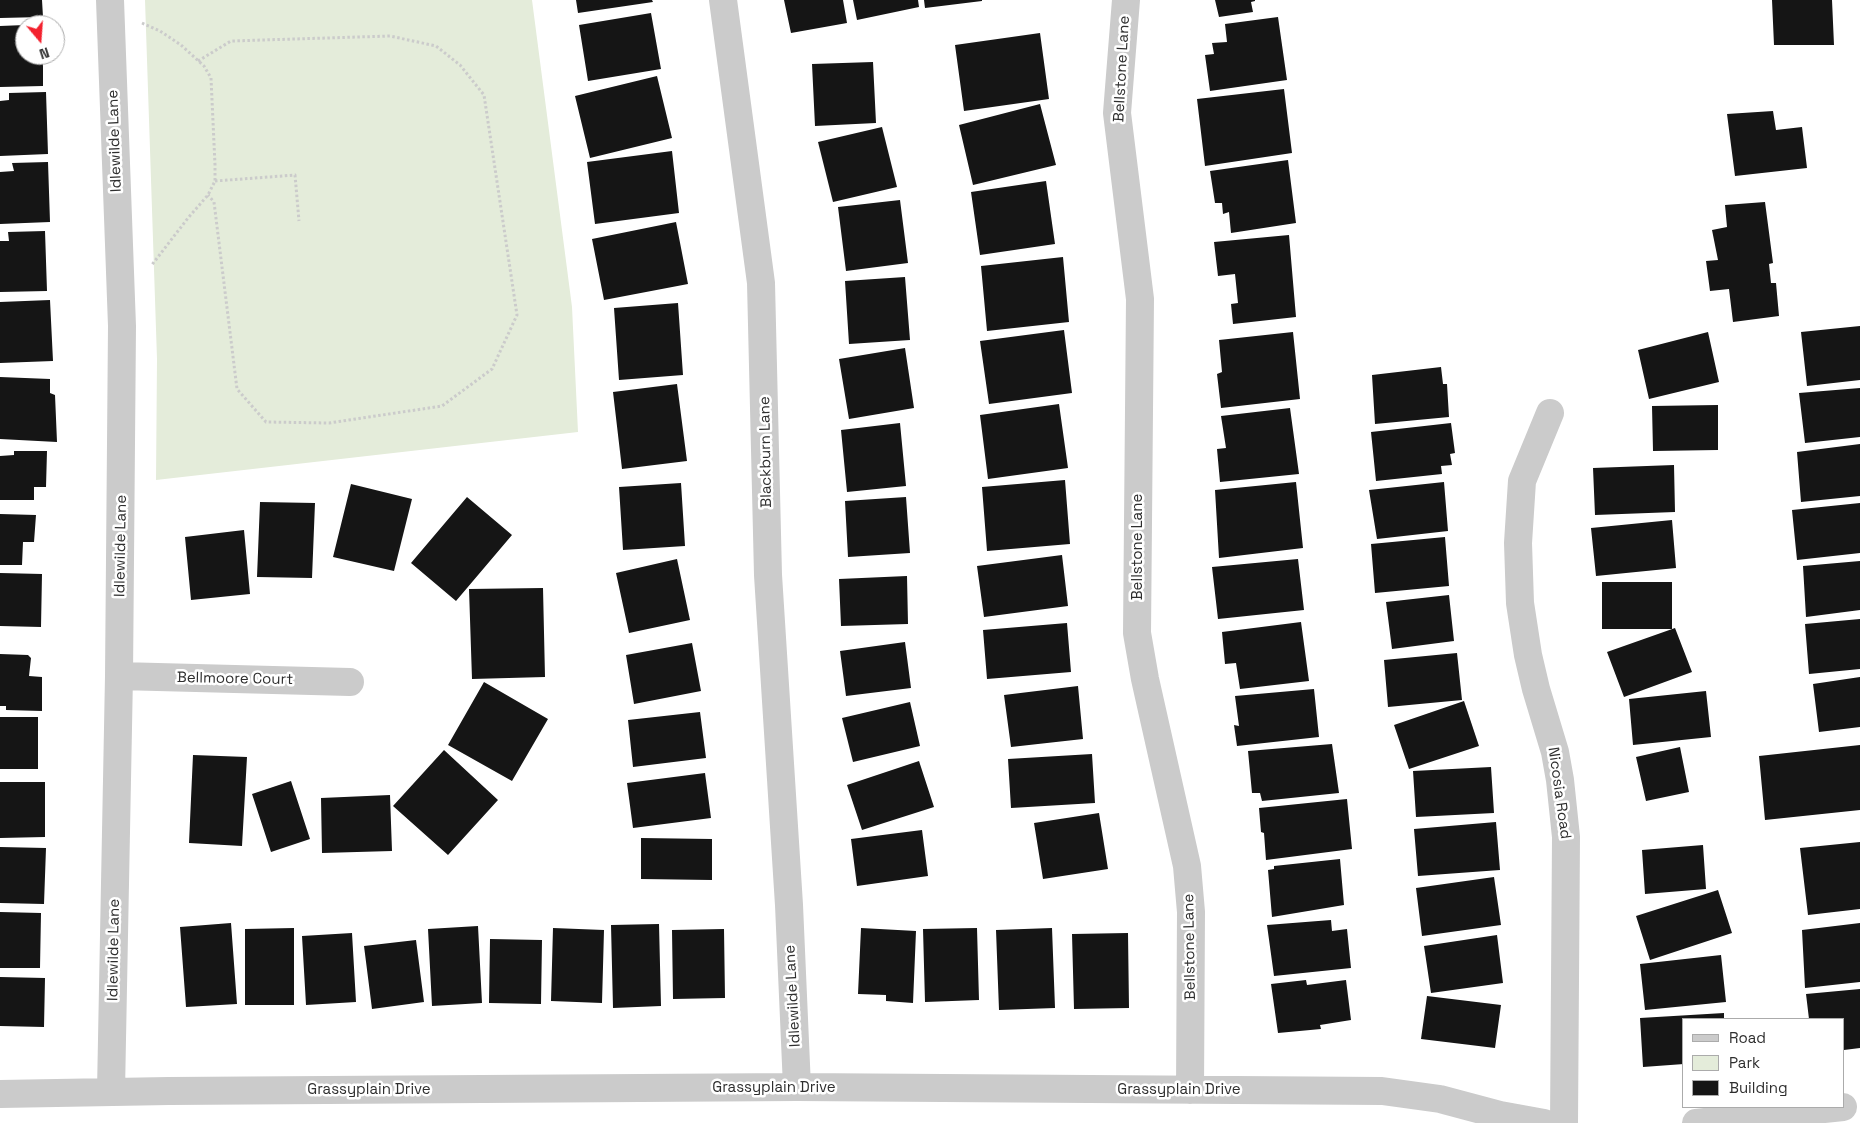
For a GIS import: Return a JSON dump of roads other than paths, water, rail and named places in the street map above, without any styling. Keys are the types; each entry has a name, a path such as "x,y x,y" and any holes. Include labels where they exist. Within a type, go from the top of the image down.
{"street":[{"name":"Idlewilde Lane","path":"110,0 122,326 119,676 110,1091"},
{"name":"Blackburn Lane","path":"723,0 761,283 768,575 789,905"},
{"name":"Bellstone Lane","path":"1126,0 1117,114 1140,299 1138,633 1146,679 1187,866 1191,912 1190,1090"},
{"name":"Nicosia Road","path":"1550,413 1522,481 1518,543 1520,603 1528,655 1555,752 1566,837 1564,1123"},
{"name":"Bellmoore Court","path":"119,676 350,682"},
{"name":"Idlewilde Lane","path":"789,905 798,1087"},
{"name":"Grassyplain Drive","path":"0,1094 110,1091 798,1087 1382,1090 1440,1099 1500,1116 1544,1123"},
{"path":"1845,1107 1860,1105"},
{"path":"1696,1123 1835,1108"}]}
